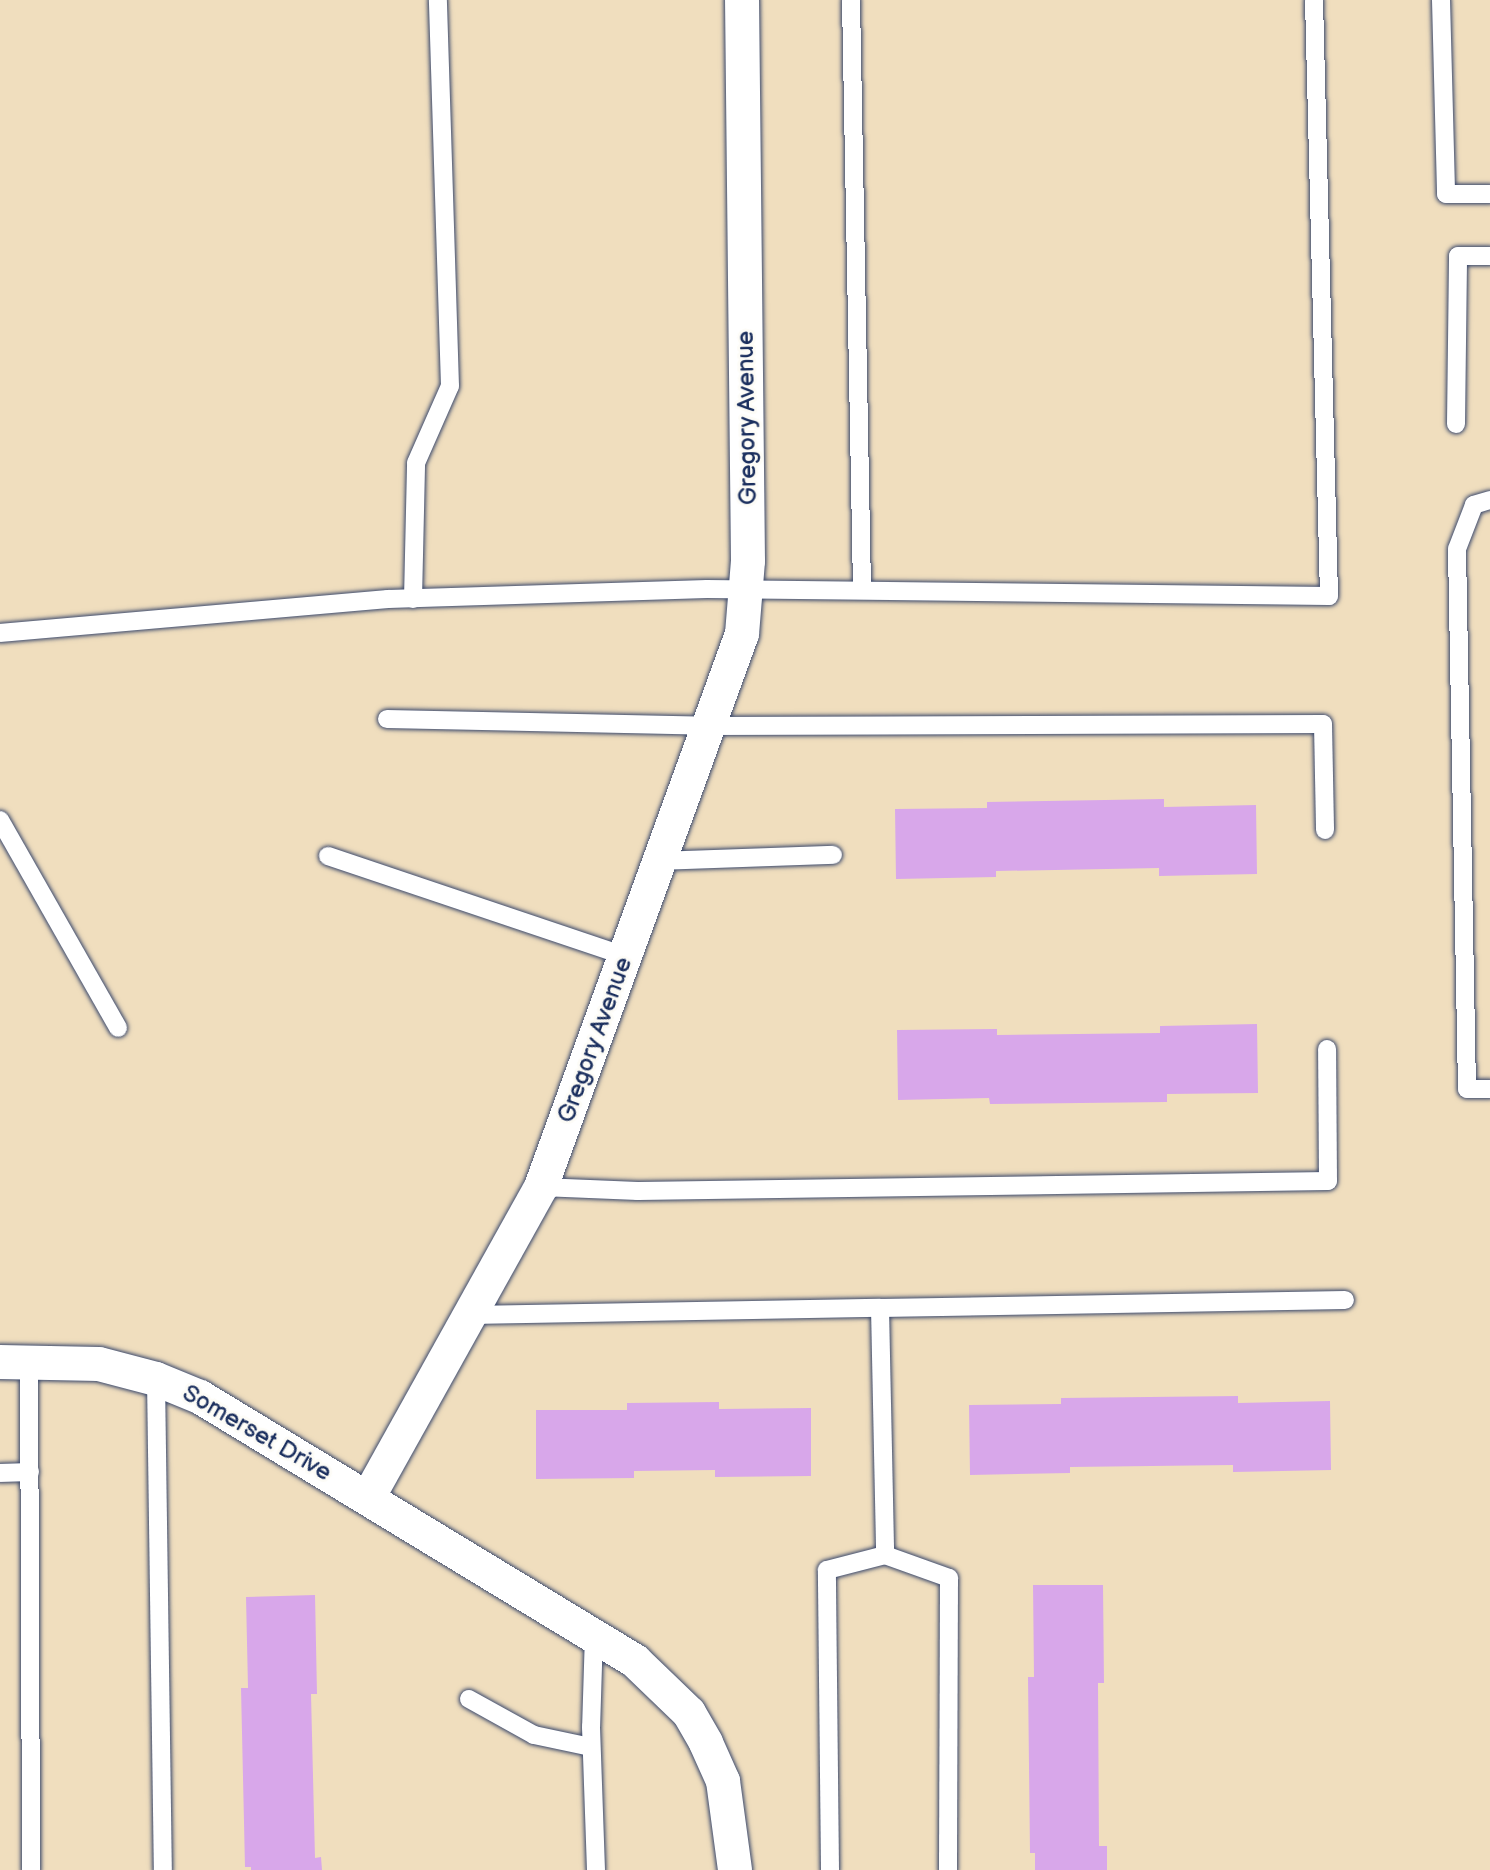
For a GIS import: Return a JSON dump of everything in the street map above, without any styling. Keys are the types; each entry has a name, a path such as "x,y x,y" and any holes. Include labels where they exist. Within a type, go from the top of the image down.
{"street":[{"name":"Gregory Avenue","path":"368,1498 541,1187 742,634 746,588 742,0"},
{"name":"Somerset Drive","path":"14,1362 99,1364 156,1379 200,1397 368,1498"},
{"path":"368,1498 594,1634 645,1670 689,1713 723,1781 735,1870"}],"lane":[{"path":"413,599 416,463 450,386 438,0"},
{"path":"851,0 862,589"},
{"path":"0,633 413,599 746,588 1329,596 1314,0"},
{"path":"1441,0 1446,194 1490,194"},
{"path":"1456,424 1458,256 1490,256"},
{"path":"1490,500 1474,505 1457,549 1467,1089 1490,1089"},
{"path":"387,719 708,726 1323,724 1325,830"},
{"path":"0,820 118,1028"},
{"path":"659,861 833,855"},
{"path":"328,856 625,956"},
{"path":"541,1187 638,1191 1328,1181 1327,1049"},
{"path":"470,1315 1345,1300"},
{"path":"880,1308 885,1555"},
{"path":"14,1362 30,1472 31,1870"},
{"path":"156,1379 163,1870"},
{"path":"0,1473 30,1472"},
{"path":"830,1870 827,1570 885,1555 949,1578 948,1870"},
{"path":"594,1634 591,1747 596,1870"},
{"path":"469,1699 534,1735 591,1747"}],"building":[{"path":"1164,799 1164,807 1256,805 1257,874 1159,876 1159,868 996,871 996,877 896,879 895,809 987,808 987,802"},
{"path":"1257,1024 1258,1093 1167,1094 1167,1102 990,1104 989,1098 898,1100 897,1030 997,1029 997,1035 1160,1033 1160,1026"},
{"path":"1238,1396 1238,1403 1330,1401 1331,1470 1233,1472 1233,1465 1070,1467 1070,1473 970,1475 969,1405 1061,1404 1061,1398"},
{"path":"719,1402 719,1409 811,1408 811,1476 715,1477 715,1470 634,1471 634,1478 536,1479 536,1410 627,1410 627,1403"},
{"path":"1033,1585 1103,1585 1104,1683 1098,1683 1099,1846 1107,1846 1107,1870 1035,1870 1035,1853 1030,1853 1028,1677 1034,1677"},
{"path":"315,1595 317,1694 311,1694 315,1858 321,1857 322,1870 251,1870 251,1867 245,1867 241,1688 248,1688 246,1597"}]}
